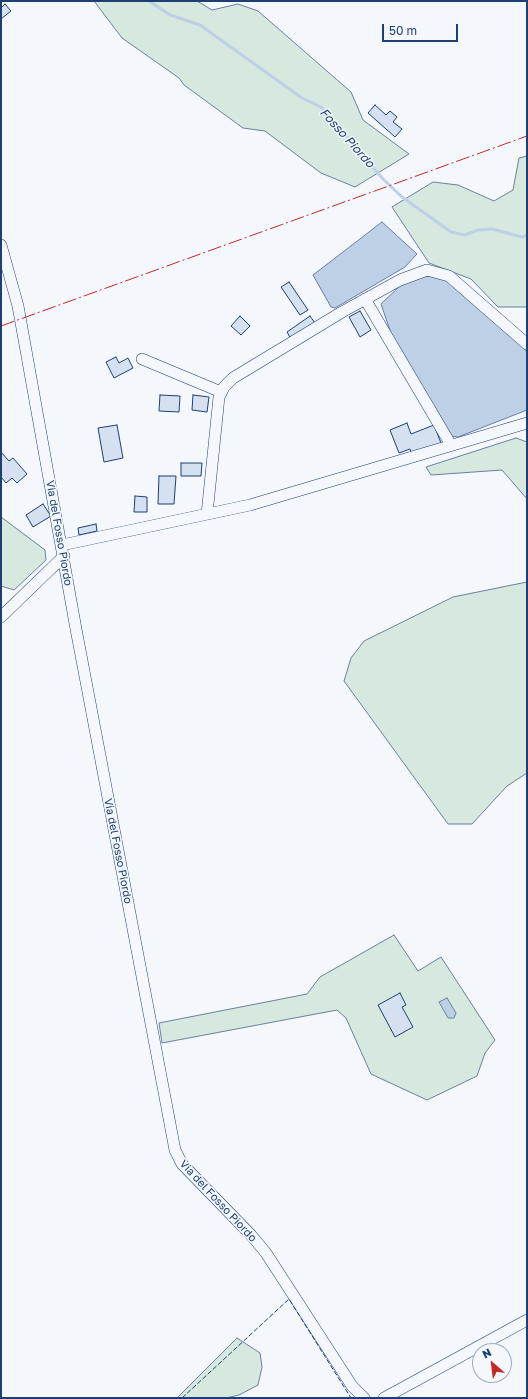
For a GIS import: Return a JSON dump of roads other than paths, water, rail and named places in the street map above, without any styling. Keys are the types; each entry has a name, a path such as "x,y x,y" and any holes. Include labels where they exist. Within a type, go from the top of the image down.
{"street":[{"name":"Via del Fosso Piordo","path":"1,245 18,306 177,1156 182,1164 251,1235 266,1254 352,1386 364,1398"},
{"path":"206,514 220,392 233,378 365,299 416,273 427,270 443,273 455,280 527,344"},
{"path":"365,299 451,445"},
{"path":"142,359 220,392"},
{"path":"62,545 250,505 527,423"},
{"path":"1,617 64,556"},
{"path":"384,1398 527,1320"}],"water":[{"path":"382,222 417,254 405,267 335,308 331,307 313,275"},
{"path":"431,276 443,278 504,328 527,352 527,410 458,437 450,436 395,345 381,304 403,283 420,277"},
{"path":"447,998 456,1013 454,1018 448,1018 439,1002"}],"waterway":[{"name":"Fosso Piordo","path":"149,1 170,15 200,25 302,98 321,107 383,179 402,197 451,232 465,235 478,230 492,229 522,237 527,235"}]}
